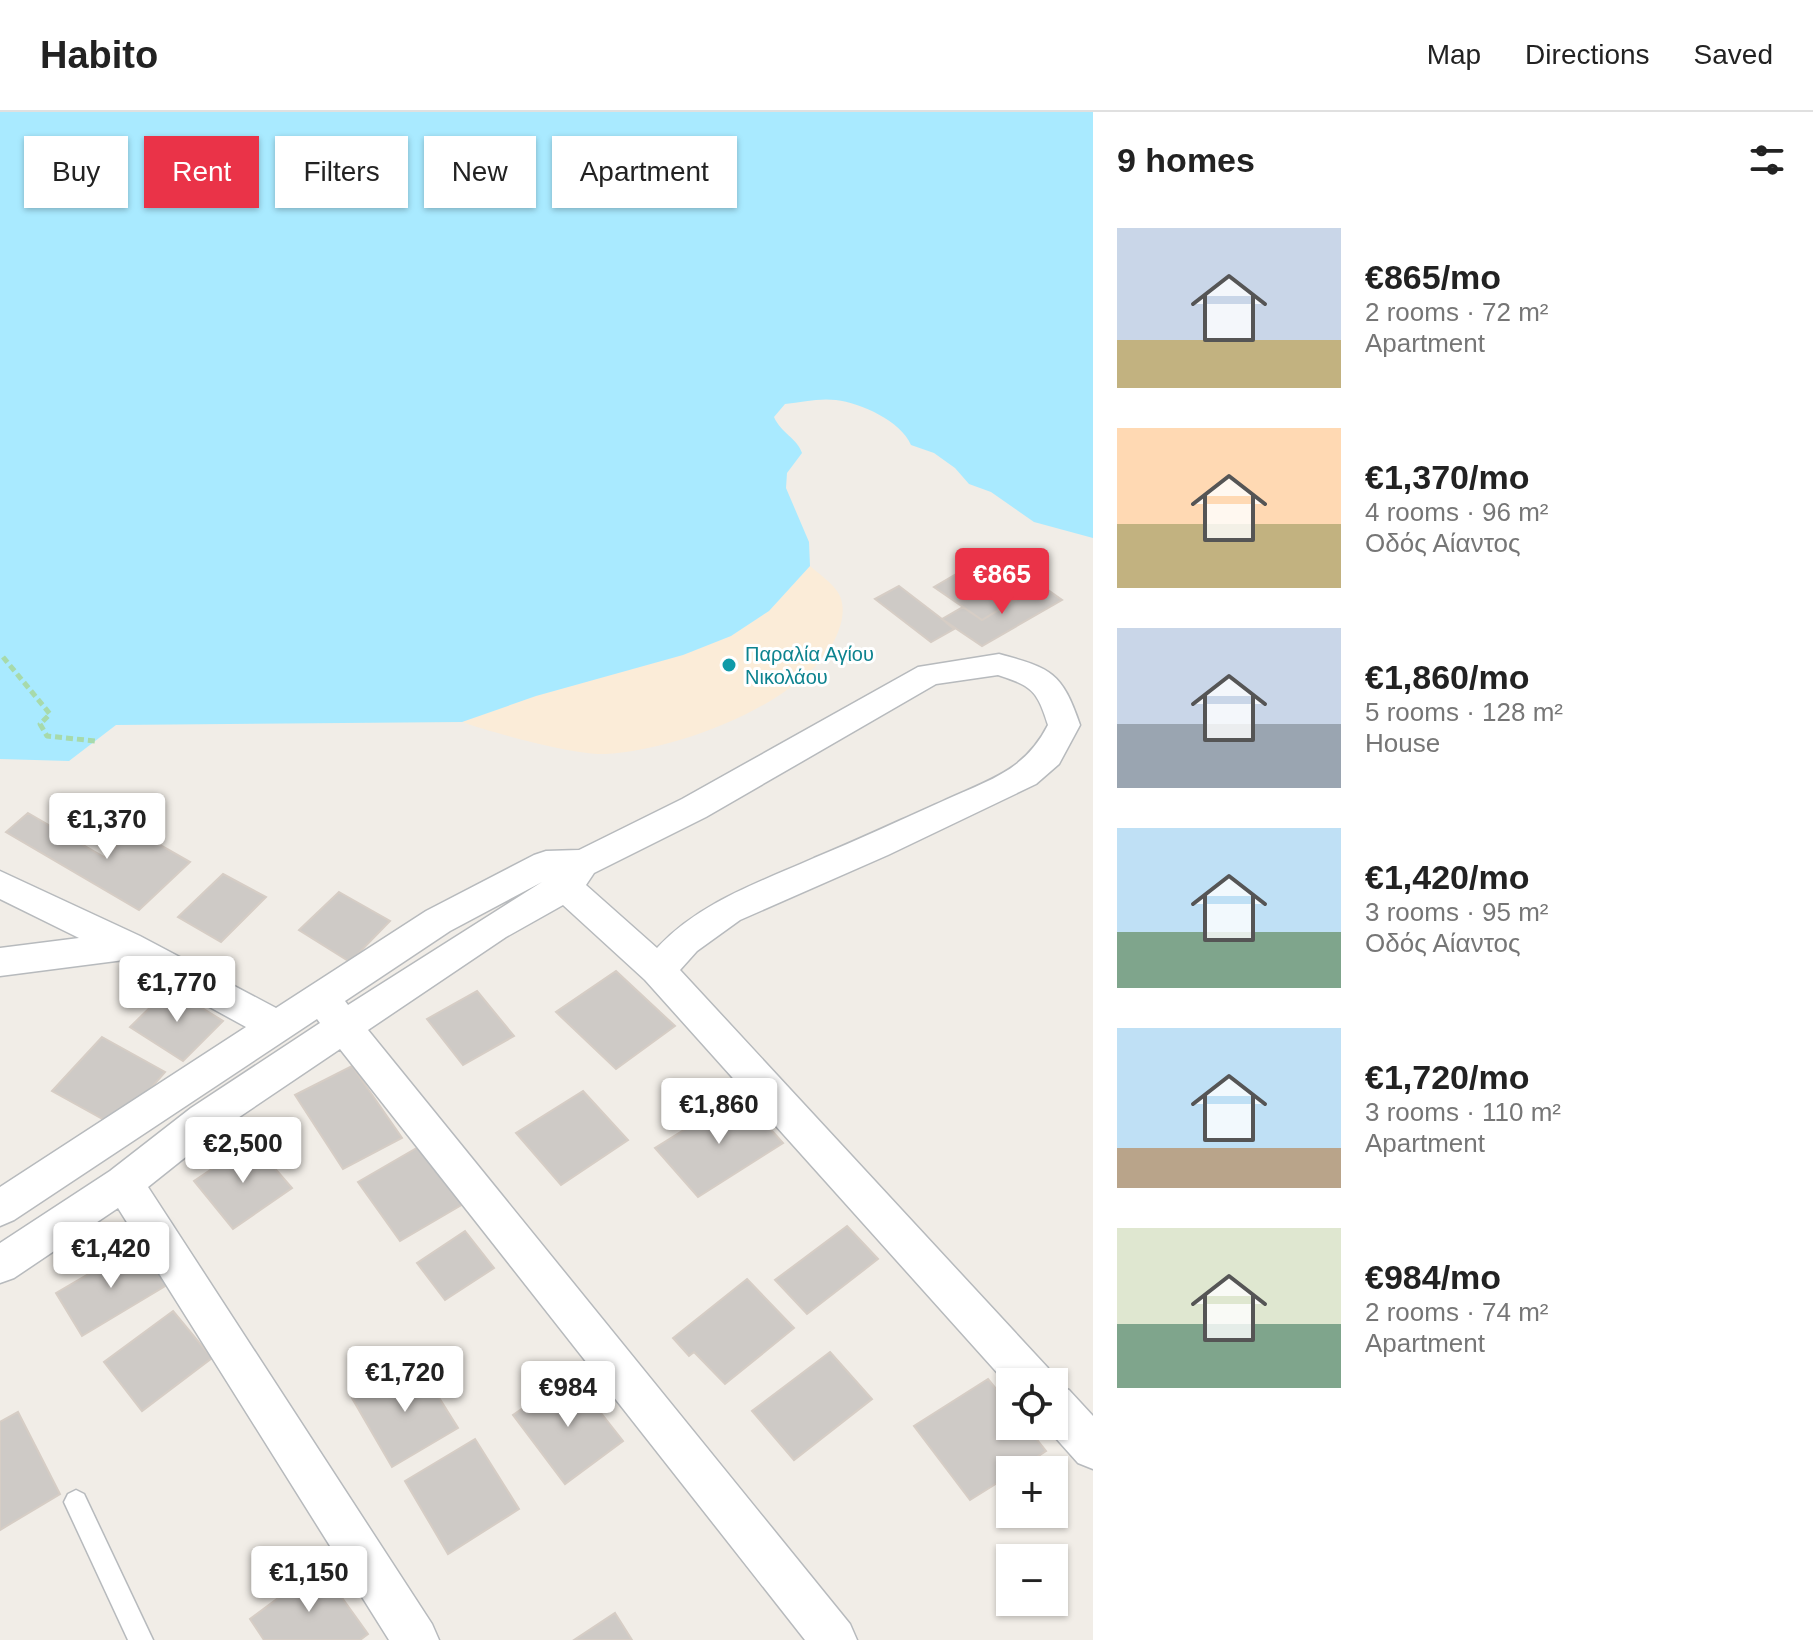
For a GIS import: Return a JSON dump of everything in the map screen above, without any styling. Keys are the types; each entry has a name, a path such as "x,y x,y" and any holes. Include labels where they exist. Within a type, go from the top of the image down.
{"street":[{"path":"0,1265 124,1183 334,1013 494,927 565,871 694,808 929,674 999,664 1037,677 1054,694 1064,725 1048,756 1025,776 876,846 728,910 685,941 658,970"},
{"path":"565,871 1020,1368"},
{"path":"0,884 128,946 278,1027"},
{"path":"0,962 128,946"},
{"path":"0,1208 278,1027 334,1013"},
{"path":"334,1013 834,1640"},
{"path":"124,1183 416,1640"},
{"path":"1068,1420 1093,1448"}],"lane":[{"path":"76,1502 141,1640"}],"path":[{"path":"3,657 50,714 40,724 47,736 95,741"}],"sand":[{"name":"Παραλία Αγίου Νικολάου","path":"810,566 832,584 840,596 842,614 836,637 820,661 796,683 735,720 666,744 605,754 554,747 462,722 536,696 683,655 731,636 769,611"}],"water":[{"path":"0,112 1093,112 1093,538 1034,522 991,492 969,484 955,468 934,453 911,445 899,428 868,409 830,400 785,404 774,417 802,453 787,473 786,488 809,542 810,566 769,611 731,636 683,655 536,696 462,722 116,725 69,761 0,759"}],"building":[{"path":"965,569 1013,601 982,620 934,587"},
{"path":"1041,585 1062,600 982,646 942,619 963,607 982,620"},
{"path":"899,586 954,629 931,642 875,599"},
{"path":"28,813 104,857 134,830 190,862 139,910 6,832"},
{"path":"223,874 266,897 221,942 178,917"},
{"path":"339,892 390,921 350,962 299,930"},
{"path":"616,971 675,1026 616,1069 556,1012"},
{"path":"170,988 223,1021 183,1061 130,1027"},
{"path":"477,991 514,1036 463,1065 427,1019"},
{"path":"102,1037 165,1072 117,1127 52,1091"},
{"path":"352,1066 402,1138 343,1169 295,1095"},
{"path":"583,1091 628,1140 561,1185 516,1133"},
{"path":"740,1095 783,1143 698,1197 655,1148"},
{"path":"252,1142 292,1188 233,1229 194,1181"},
{"path":"427,1142 470,1200 400,1241 358,1182"},
{"path":"847,1226 878,1259 807,1314 775,1280"},
{"path":"465,1231 494,1268 445,1300 417,1263"},
{"path":"140,1244 167,1285 82,1336 56,1293"},
{"path":"747,1279 794,1328 725,1384 694,1352 689,1356 673,1338"},
{"path":"173,1311 212,1358 142,1411 104,1362"},
{"path":"830,1352 872,1399 794,1460 752,1411"},
{"path":"416,1361 458,1428 392,1467 352,1398"},
{"path":"571,1375 623,1441 565,1484 513,1415"},
{"path":"988,1379 996,1389 996,1440 1037,1440 1046,1451 1038,1456 996,1456 996,1484 970,1500 914,1426"},
{"path":"18,1412 60,1494 0,1530 0,1422"},
{"path":"475,1439 519,1509 448,1554 405,1481"},
{"path":"320,1567 368,1634 360,1640 264,1640 250,1619"},
{"path":"615,1613 632,1640 574,1640"}],"place":[{"name":"Παραλία Αγίου Νικολάου","path":"729,665"}]}
